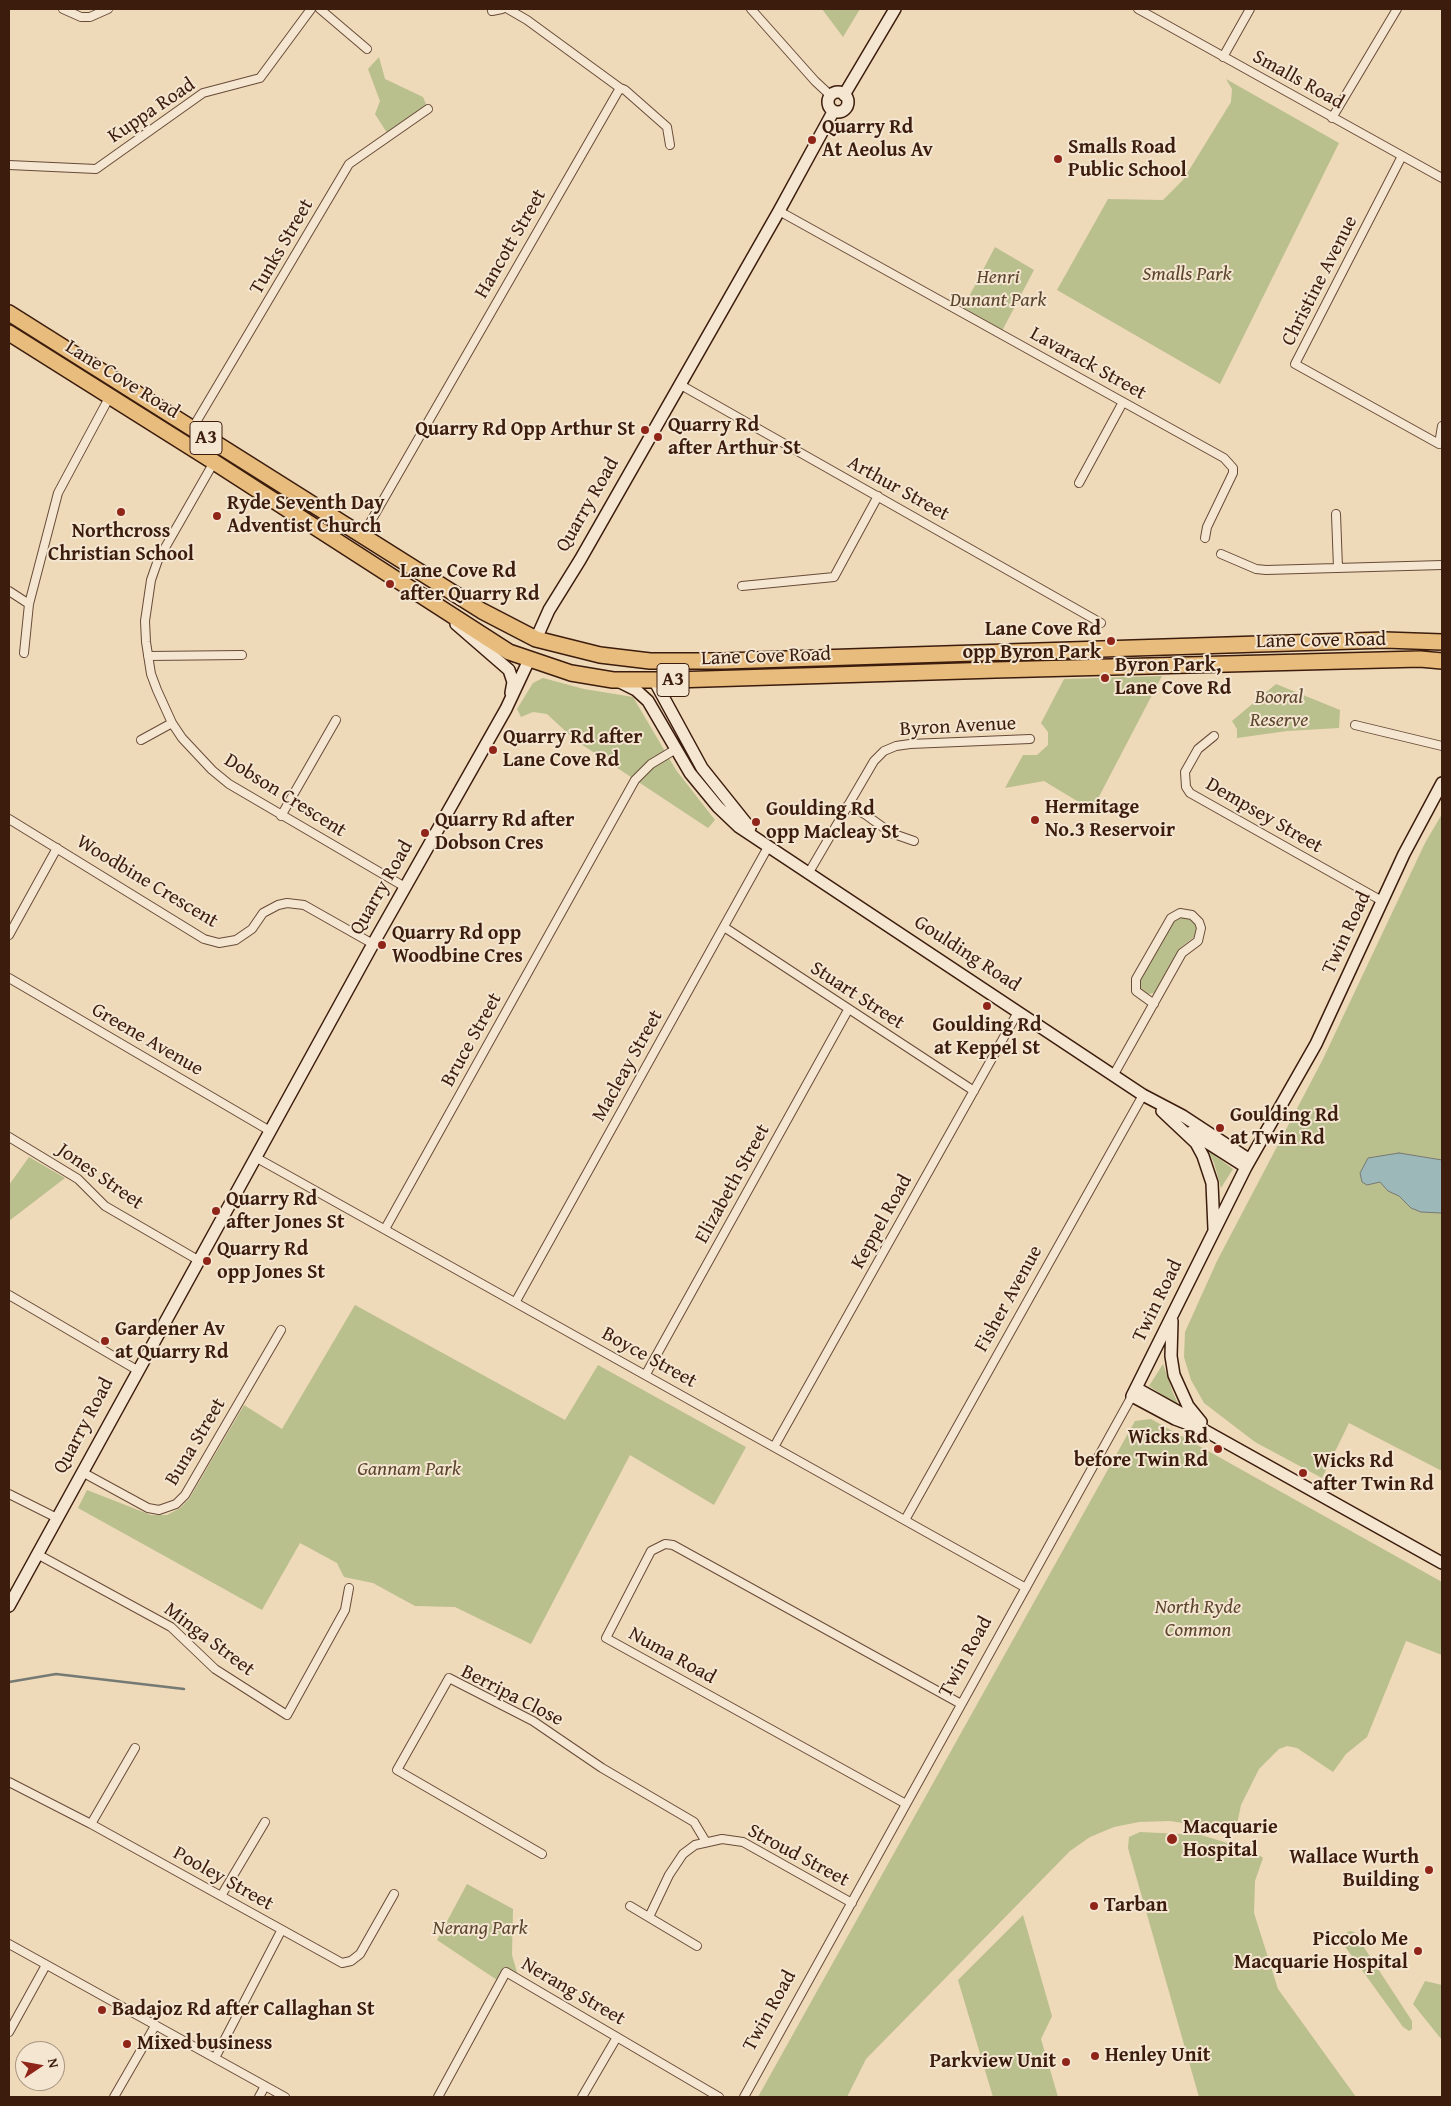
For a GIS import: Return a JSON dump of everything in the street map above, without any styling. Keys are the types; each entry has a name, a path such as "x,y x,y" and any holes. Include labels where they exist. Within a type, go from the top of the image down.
{"highway":[{"name":"Lane Cove Road","path":"9,313 482,611 536,638 600,655 650,661 724,661 1376,641 1442,642"},
{"name":"Lane Cove Road","path":"9,333 214,462 509,652 571,673 613,680 654,680 1199,664 1442,660"},
{"name":"Quarry Road","path":"529,660 536,638"},
{"path":"600,655 643,671 654,680"}],"street":[{"path":"62,9 81,17 90,17 108,9"},
{"name":"Kuppa Road","path":"9,165 96,169 203,92 260,78 310,9"},
{"path":"320,9 367,49"},
{"path":"492,11 502,9"},
{"path":"508,9 527,20 625,90 667,127 670,145"},
{"path":"751,9 815,81 830,95"},
{"path":"844,95 895,9"},
{"name":"Smalls Road","path":"1138,9 1442,178"},
{"path":"1223,57 1250,9"},
{"path":"1332,118 1397,9"},
{"name":"Hancott Street","path":"363,535 620,88"},
{"path":"837,92 844,95 848,101 846,108 840,112 833,112 828,104 830,95 837,92"},
{"name":"Tunks Street","path":"192,429 350,164 428,109"},
{"name":"Quarry Road","path":"536,638 549,610 580,560 779,211 833,112"},
{"name":"Christine Avenue","path":"1402,156 1295,364 1439,444 1442,426"},
{"name":"Lavarack Street","path":"779,211 1224,458 1233,468 1231,480 1207,527 1205,538"},
{"name":"Arthur Street","path":"679,384 1101,623"},
{"path":"24,653 29,604 58,494 110,396"},
{"path":"1079,483 1123,402"},
{"name":"Dobson Crescent","path":"214,462 158,560 146,601 144,621 148,656 157,690 172,723 182,738 212,770 230,784 281,816 405,887"},
{"path":"742,586 834,577 878,496"},
{"path":"1336,514 1338,568"},
{"path":"1221,554 1256,569 1266,570 1442,565"},
{"path":"9,591 29,604"},
{"path":"443,609 512,674 513,686 506,709"},
{"path":"148,656 242,655"},
{"name":"Quarry Road","path":"9,1606 137,1370 373,944 506,709 529,660"},
{"name":"Goulding Road","path":"613,680 636,690 648,701 694,779 718,807 739,827 1113,1076 1143,1095 1184,1116 1248,1164"},
{"name":"Goulding Road","path":"654,680 687,743 731,806 768,847"},
{"path":"281,816 336,720"},
{"path":"141,740 172,723"},
{"path":"1355,726 1442,746"},
{"name":"Dempsey Street","path":"1214,736 1198,749 1185,772 1186,787 1190,792 1382,901"},
{"name":"Byron Avenue","path":"808,874 874,761 884,751 896,746 1030,739"},
{"path":"676,749 687,743"},
{"name":"Bruce Street","path":"385,1230 635,780 651,764 676,749"},
{"name":"Twin Road","path":"744,2097 1134,1392 1248,1164 1316,1044 1418,826 1442,783"},
{"path":"848,805 891,833 914,841"},
{"name":"Woodbine Crescent","path":"9,819 211,942 236,940 252,928 270,908 287,903 304,905 373,944"},
{"name":"Macleay Street","path":"516,1301 768,847"},
{"path":"9,935 57,848"},
{"path":"1113,1076 1154,1004 1182,952 1198,941 1201,928 1199,922 1192,915 1180,913 1170,918 1136,979 1136,991 1154,1004"},
{"name":"Stuart Street","path":"724,927 974,1091"},
{"name":"Greene Avenue","path":"9,978 270,1131"},
{"name":"Elizabeth Street","path":"646,1374 848,1010"},
{"name":"Keppel Road","path":"774,1447 1018,1012"},
{"name":"Goulding Road","path":"1143,1095 1179,1124 1196,1143 1209,1170"},
{"name":"Fisher Avenue","path":"904,1520 1143,1095"},
{"path":"1179,1124 1248,1164"},
{"name":"Jones Street","path":"9,1137 78,1179 105,1206 198,1260"},
{"name":"Boyce Street","path":"255,1157 516,1301 1026,1588"},
{"name":"Twin Road","path":"1209,1170 1213,1196 1214,1231"},
{"path":"9,1295 137,1370"},
{"path":"1172,1316 1171,1356 1176,1381 1192,1413 1215,1436"},
{"name":"Buna Street","path":"82,1472 148,1508 159,1510 176,1504 185,1495 281,1330"},
{"path":"1134,1392 1179,1412 1202,1429 1442,1563"},
{"path":"9,1494 57,1518"},
{"name":"Numa Road","path":"906,1804 606,1638 651,1552 666,1544 673,1545 962,1704"},
{"name":"Minga Street","path":"37,1554 171,1627 215,1669 287,1715 345,1610 349,1588"},
{"name":"Berripa Close","path":"542,1854 397,1770 450,1678 534,1721 602,1768 694,1822 706,1842"},
{"path":"91,1824 135,1748"},
{"name":"Pooley Street","path":"9,1782 91,1824 281,1931 342,1963 351,1962 360,1954 394,1894"},
{"path":"221,1896 265,1822"},
{"name":"Stroud Street","path":"649,1917 676,1864 688,1850 706,1842 722,1839 743,1842 852,1904"},
{"path":"630,1906 697,1946"},
{"path":"214,2058 281,1931"},
{"path":"9,1944 285,2097"},
{"path":"9,2032 46,1965"},
{"name":"Nerang Street","path":"438,2097 506,1972 720,2097"},
{"path":"114,2097 155,2026"},
{"path":"582,2097 617,2037"},
{"path":"259,2097 265,2086"}],"green space":[{"path":"822,9 860,9 843,37"},
{"path":"379,57 385,79 423,97 428,109 389,136 375,114 380,101 368,69"},
{"name":"Smalls Park","path":"1226,79 1339,143 1220,384 1057,290 1108,199 1163,200 1183,180 1231,102 1232,89"},
{"name":"Henri Dunant Park","path":"995,247 1034,270 1002,331 963,308"},
{"path":"1162,676 1092,810 1044,781 1005,788 1023,755 1037,755 1048,745 1048,732 1041,723 1064,679"},
{"path":"543,678 584,689 633,697 676,770 715,820 708,828 575,740 547,714 533,712 521,717 517,709 533,683"},
{"name":"Booral Reserve","path":"1276,684 1340,710 1339,728 1287,731 1237,738 1237,729 1232,721"},
{"path":"1442,814 1442,1471 1349,1423 1322,1478 1255,1442 1204,1403 1191,1380 1184,1357 1185,1332 1217,1261 1323,1059 1425,843"},
{"path":"1180,917 1188,918 1194,922 1197,928 1194,937 1180,948 1155,993 1147,994 1140,988 1140,978 1173,920"},
{"path":"1208,1150 1233,1169 1221,1188 1214,1163"},
{"path":"29,1157 65,1178 9,1221 9,1185"},
{"name":"Gannam Park","path":"355,1305 565,1420 598,1365 746,1447 714,1505 630,1455 531,1644 455,1607 415,1606 373,1583 344,1577 337,1563 300,1543 262,1610 78,1508 87,1490 151,1515 167,1515 180,1508 189,1499 244,1405 282,1429"},
{"path":"1163,1364 1173,1393 1179,1406 1149,1386"},
{"name":"North Ryde Common","path":"1151,1419 1442,1582 1442,1655 1406,1641 1367,1737 1346,1754 1333,1772 1297,1748 1287,1746 1279,1749 1259,1769 1241,1805 1235,1834 1208,1827 1170,1821 1139,1822 1114,1827 1090,1837 1070,1851 866,2059 847,2097 758,2097 1135,1421"},
{"path":"1140,1832 1201,1835 1254,1851 1263,1858 1255,1881 1254,1913 1278,1989 1356,2097 1199,2097 1128,1848 1129,1837"},
{"name":"Nerang Park","path":"467,1884 513,1909 512,1955 519,1979 506,1972 500,1982 437,1940"},
{"path":"1023,1915 1052,2016 1041,2039 1058,2097 993,2097 958,1980"},
{"path":"1350,1931 1354,1932 1412,2021 1412,2029 1409,2031 1403,2027 1341,1941 1344,1934"},
{"path":"1425,1981 1442,1985 1442,2040 1413,2004"}],"water":[{"path":"1399,1153 1442,1160 1442,1213 1421,1212 1411,1208 1399,1196 1388,1191 1380,1182 1367,1185 1362,1182 1360,1173 1368,1158"}],"waterway":[{"path":"9,1682 56,1674 184,1689"}],"place":[{"name":"Quarry Rd At Aeolus Av","path":"812,140"},
{"name":"Smalls Road Public School","path":"1058,159"},
{"name":"Quarry Rd Opp Arthur St","path":"645,430"},
{"name":"Quarry Rd after Arthur St","path":"658,437"},
{"name":"Northcross Christian School","path":"121,512"},
{"name":"Ryde Seventh Day Adventist Church","path":"217,516"},
{"name":"Lane Cove Rd after Quarry Rd","path":"390,584"},
{"name":"Lane Cove Rd opp Byron Park","path":"1111,641"},
{"name":"Byron Park, Lane Cove Rd","path":"1105,678"},
{"name":"Quarry Rd after Lane Cove Rd","path":"493,750"},
{"name":"Hermitage No.3 Reservoir","path":"1035,820"},
{"name":"Goulding Rd opp Macleay St","path":"756,822"},
{"name":"Quarry Rd after Dobson Cres","path":"425,833"},
{"name":"Quarry Rd opp Woodbine Cres","path":"382,945"},
{"name":"Goulding Rd at Keppel St","path":"987,1006"},
{"name":"Goulding Rd at Twin Rd","path":"1220,1128"},
{"name":"Quarry Rd after Jones St","path":"216,1211"},
{"name":"Quarry Rd opp Jones St","path":"207,1261"},
{"name":"Gardener Av at Quarry Rd","path":"105,1341"},
{"name":"Wicks Rd before Twin Rd","path":"1218,1449"},
{"name":"Wicks Rd after Twin Rd","path":"1303,1473"},
{"name":"Macquarie Hospital","path":"1172,1839"},
{"name":"Wallace Wurth Building","path":"1429,1870"},
{"name":"Tarban","path":"1094,1906"},
{"name":"Piccolo Me Macquarie Hospital","path":"1418,1951"},
{"name":"Badajoz Rd after Callaghan St","path":"102,2010"},
{"name":"Mixed business","path":"127,2044"},
{"name":"Henley Unit","path":"1095,2056"},
{"name":"Parkview Unit","path":"1066,2062"}]}
